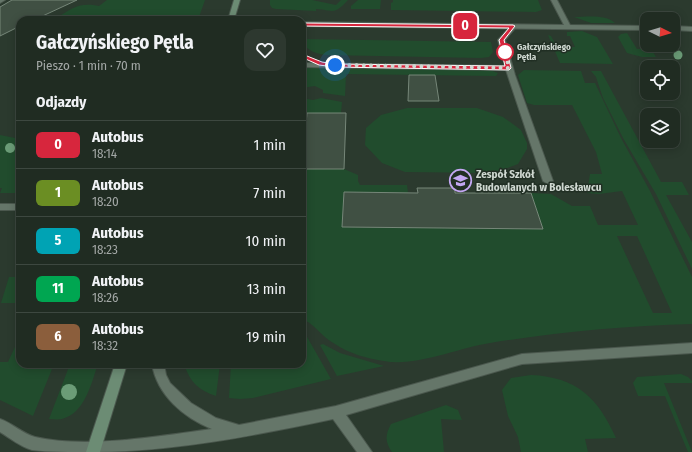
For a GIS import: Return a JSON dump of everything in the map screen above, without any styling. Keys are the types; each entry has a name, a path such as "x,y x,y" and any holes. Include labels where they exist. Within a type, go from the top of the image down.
{"street":[{"path":"232,16 238,0"},
{"path":"554,0 568,27"},
{"path":"306,24 640,28"},
{"path":"513,26 501,40 509,68 548,181"},
{"path":"680,28 692,28"},
{"path":"306,61 335,65 509,68"},
{"path":"0,207 16,207"},
{"path":"0,425 31,443 95,451 245,431 336,412 522,359 692,348"},
{"path":"95,451 120,368"},
{"path":"158,368 164,384 190,411 217,425 245,431"},
{"path":"336,412 366,452"}],"green space":[{"path":"107,0 205,0 199,16 60,16 75,7 86,5 99,6"},
{"path":"270,0 312,0 336,5 341,0 348,0 336,10 330,11 316,9 316,11 276,9 272,8 270,5"},
{"path":"358,0 381,0 380,9 351,9 351,6"},
{"path":"393,0 538,0 542,10 536,12 391,10 391,3"},
{"path":"574,17 601,17 615,23 591,23"},
{"path":"582,31 597,37 613,64 560,63 548,35 551,36 557,47 575,47 570,36 567,36 567,32"},
{"path":"627,33 637,49 640,49 640,52 653,52 656,57 642,57 627,53 618,37 621,34"},
{"path":"306,39 491,42 493,52 489,57 481,58 326,55 310,50 306,47"},
{"path":"306,67 490,70 498,73 496,76 346,74 345,96 323,93 323,90 315,86 306,87"},
{"path":"524,70 581,71 585,83 595,83 621,138 650,191 692,277 692,324 641,326 540,336 478,345 423,359 396,362 365,357 346,350 329,340 306,321 306,169 344,169 358,175 360,185 407,185 408,193 344,192 342,227 542,229 531,193 551,194 572,206 590,206 598,225 638,225 622,191 599,194 587,193 590,174 602,174 596,152 572,105 534,105 527,103 518,75","holes":["617,236 637,236 672,313 653,313"]},
{"path":"591,71 601,71 640,143 640,148 643,148 661,182 682,182 689,195 666,195 692,242 692,269 656,194 623,138 603,98 596,77"},
{"path":"321,98 342,102 341,113 307,113 306,122 306,99 313,100"},
{"path":"407,108 477,108 503,117 521,130 527,143 527,149 518,164 494,173 405,172 382,163 365,145 366,128 381,115"},
{"path":"0,135 16,138 16,193 0,193 2,188 0,188"},
{"path":"9,277 16,277 16,303 1,303"},
{"path":"306,335 331,379 253,398 229,398 231,368 306,368"},
{"path":"323,344 340,353 384,366 337,376 320,345"},
{"path":"16,345 16,368 52,368 33,416 0,400 0,362 8,362"},
{"path":"68,368 97,368 90,389 82,404 76,411 70,416 62,419 49,419"},
{"path":"186,368 220,368 216,396 204,391 189,376"},
{"path":"681,374 688,377 692,383 664,383 692,452 688,452 665,396 638,396 633,383 637,377"},
{"path":"531,375 561,380 584,392 602,412 616,438 585,439 588,452 521,452 518,437 508,416 502,390 511,378"},
{"path":"446,405 458,410 462,420 441,419 444,452 392,452 388,445 387,438 391,424"}],"building":[{"path":"12,0 77,0 43,16 16,16 16,28 0,36 0,7"},
{"path":"409,75 435,75 439,101 408,101"},
{"path":"307,113 346,113 344,169 306,169"},
{"path":"417,188 455,188 455,193 531,193 543,229 342,227 344,192 418,193"}],"bus line":[{"name":"0","path":"306,24 513,26 501,40 509,68 335,65 321,63 306,58"}],"place":[{"name":"Gałczyńskiego Pętla","path":"505,52"},
{"name":"Zespół Szkół Budowlanych w Bolesławcu","path":"460,180"}],"route":[{"path":"335,65 509,68 504,48 505,52"}]}
